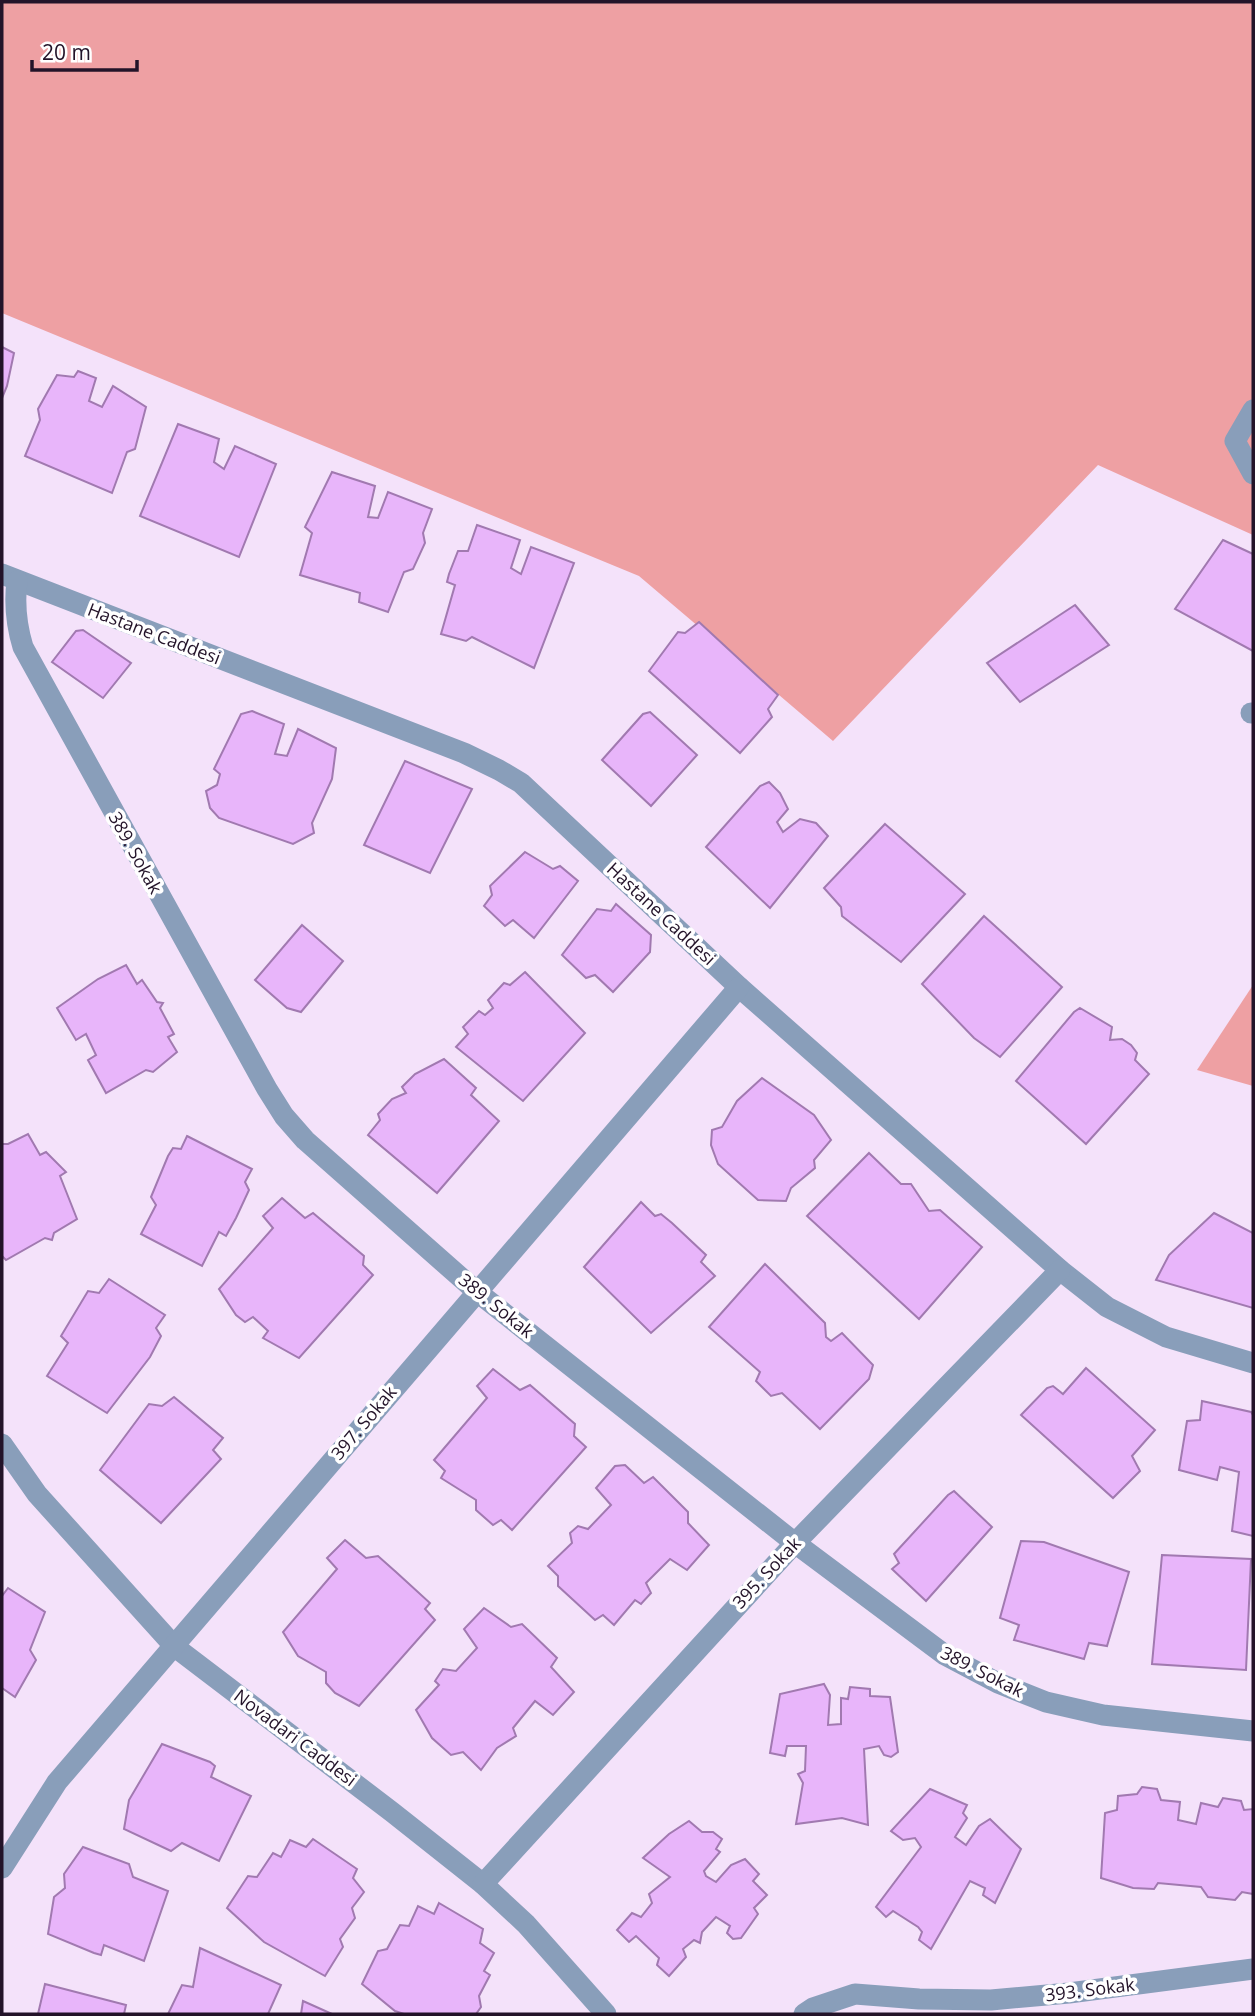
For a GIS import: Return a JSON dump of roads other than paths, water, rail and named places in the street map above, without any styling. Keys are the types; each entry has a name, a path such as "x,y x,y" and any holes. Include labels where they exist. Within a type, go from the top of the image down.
{"street":[{"path":"1253,410 1235,441 1253,474"},
{"name":"Hastane Caddesi","path":"10,578 464,753 499,769 521,783 739,987 1060,1270 1107,1307 1166,1337 1253,1363"},
{"name":"389. Sokak","path":"10,578 15,599 16,624 23,647 267,1089 284,1116 305,1140 476,1292 795,1543 945,1655 998,1684 1046,1702 1103,1715 1253,1731"},
{"name":"397. Sokak","path":"2,1868 57,1782 739,987"},
{"name":"395. Sokak","path":"483,1884 795,1543 1060,1270"},
{"name":"Novadari Caddesi","path":"2,1444 37,1494 175,1647 483,1884 526,1924 606,2014"},
{"name":"393. Sokak","path":"804,2014 813,2008 855,1994 919,1999 990,2000 1069,1993 1253,1969"}]}
